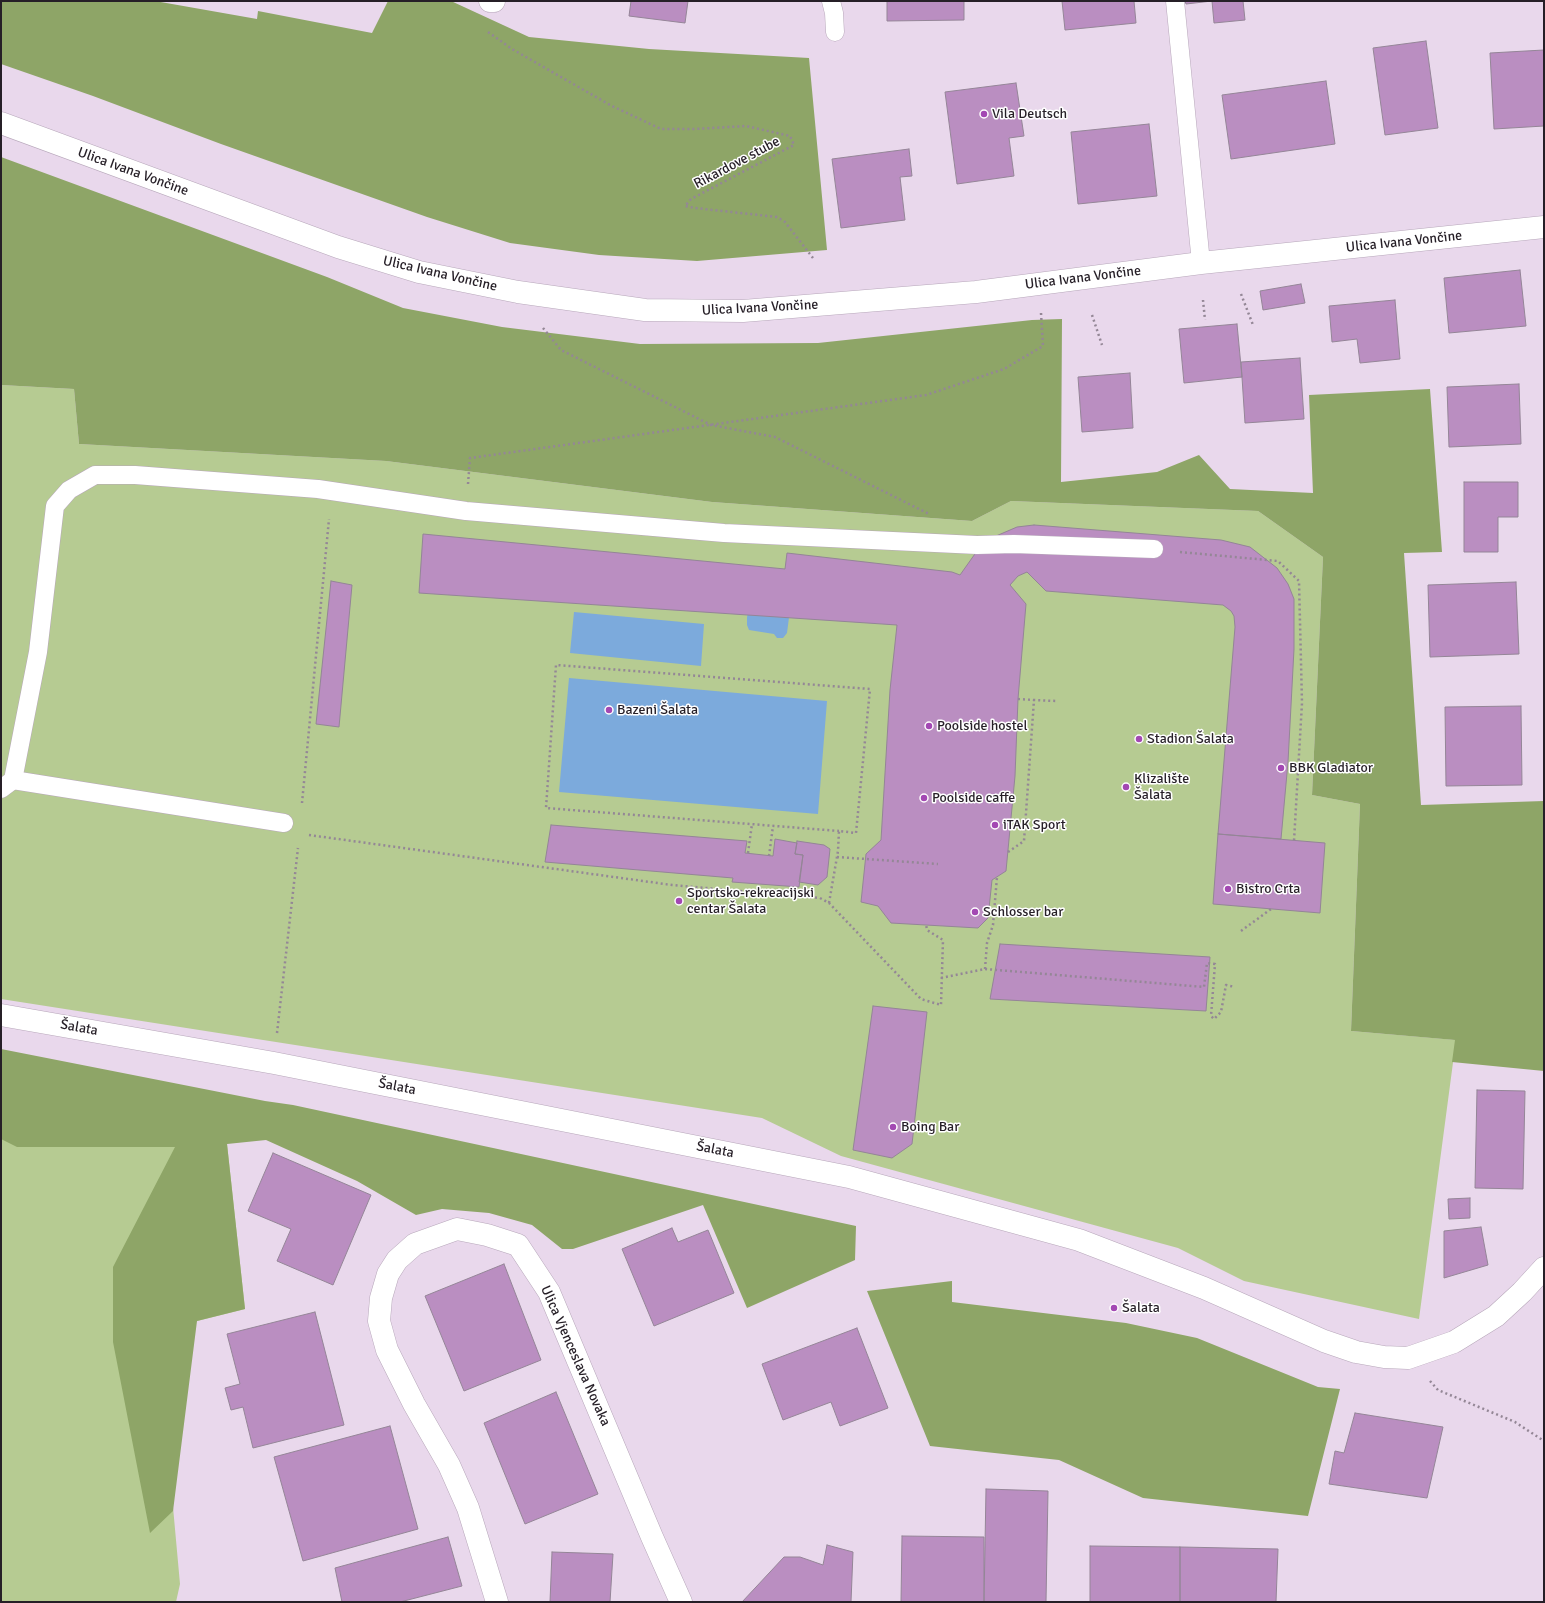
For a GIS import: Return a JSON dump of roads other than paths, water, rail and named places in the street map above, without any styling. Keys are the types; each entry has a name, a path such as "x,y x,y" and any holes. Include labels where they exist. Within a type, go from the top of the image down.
{"street":[{"name":"Ulica Ivana Vončine","path":"1,123 338,247 419,272 518,292 645,310 743,312 976,292 1200,263 1544,227"},
{"name":"Šalata","path":"1,1015 274,1063 849,1177 1079,1240 1204,1288 1324,1341 1356,1352 1384,1357 1408,1358 1454,1342 1496,1316 1522,1292 1544,1268"},
{"name":"Ulica Vjenceslava Novaka","path":"497,1602 468,1508 449,1465 414,1404 387,1350 379,1321 381,1298 386,1280 397,1260 415,1244 457,1228 487,1235 518,1245 549,1292 680,1602"}],"lane":[{"path":"830,1 834,12 835,32"},
{"path":"1175,1 1200,263"},
{"path":"284,823 7,784 38,652 55,506 69,490 95,475 135,475 318,489 466,511 724,533 969,545 1014,544 1154,549"}],"water":[{"path":"750,596 791,602 787,633 783,638 777,638 774,634 749,630 747,618"},
{"path":"574,612 704,624 701,666 570,653"},
{"path":"569,678 827,701 818,814 559,792"}],"place":[{"name":"Vila Deutsch","path":"984,114"},
{"name":"Bazeni Šalata","path":"609,710"},
{"name":"Poolside hostel","path":"929,726"},
{"name":"Stadion Šalata","path":"1139,739"},
{"name":"BBK Gladiator","path":"1281,768"},
{"name":"Klizalište Šalata","path":"1126,787"},
{"name":"Poolside caffe","path":"924,798"},
{"name":"iTAK Sport","path":"995,825"},
{"name":"Bistro Crta","path":"1228,889"},
{"name":"Sportsko-rekreacijski centar Šalata","path":"679,901"},
{"name":"Schlosser bar","path":"975,912"},
{"name":"Boing Bar","path":"893,1127"},
{"name":"Šalata","path":"1114,1308"}]}
